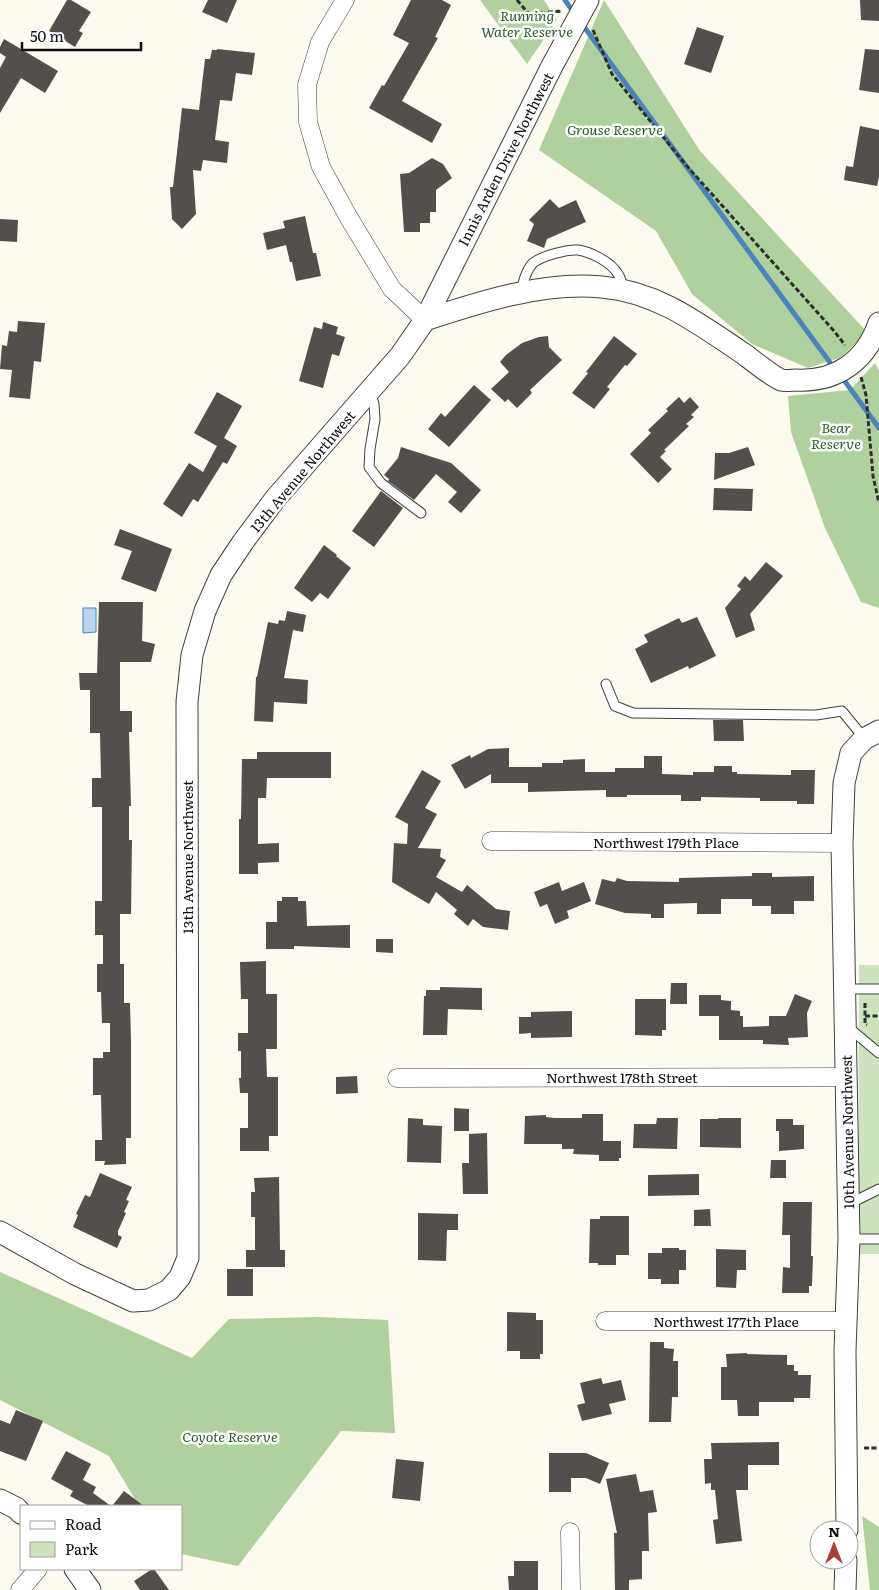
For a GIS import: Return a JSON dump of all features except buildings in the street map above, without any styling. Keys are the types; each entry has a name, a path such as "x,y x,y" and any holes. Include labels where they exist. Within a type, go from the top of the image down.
{"street":[{"path":"344,0 320,42 307,85 308,122 321,167 349,218 392,289 425,320 476,303 520,294 568,286 603,287 642,295 685,314 781,380 809,381 838,374 857,361 875,336 879,323"},
{"name":"Innis Arden Drive Northwest","path":"425,320 552,66 586,4"},
{"name":"13th Avenue Northwest","path":"0,1232 75,1274 133,1301 149,1300 169,1290 180,1277 188,1258 187,702 192,655 205,611 221,575 243,542 275,499 400,356 425,320"},
{"name":"10th Avenue Northwest","path":"847,1520 845,1361 849,1204 842,843 844,783 851,753 871,735"},
{"name":"Northwest 179th Place","path":"491,841 842,843"},
{"name":"Northwest 178th Street","path":"397,1078 847,1077"},
{"name":"Northwest 177th Place","path":"605,1321 846,1321"},
{"path":"0,1500 20,1512"},
{"path":"570,1532 571,1590"},
{"path":"20,1590 37,1570"},
{"path":"75,1570 90,1590"},
{"path":"845,1590 846,1570"}],"lane":[{"path":"520,294 524,278 533,263 548,255 578,250 609,264 618,274 624,291"},
{"path":"370,391 374,404 375,419 369,467 381,483 421,513"},
{"path":"606,684 615,706 633,713 816,715 842,711 871,735"},
{"path":"845,989 879,989"},
{"path":"846,1025 879,1053"},
{"path":"849,1204 879,1189"},
{"path":"849,1239 879,1239"}],"path":[{"path":"517,0 530,14 586,4 612,74 686,165 834,330 857,361 866,395 873,476 879,502"},
{"path":"865,1003 865,1024 872,1030"},
{"path":"865,1016 879,1016"}],"green space":[{"name":"Running Water Reserve","path":"480,0 544,0 557,20 527,64"},
{"name":"Grouse Reserve","path":"604,0 700,151 867,332 842,357 808,368 752,344 692,294 656,231 539,150"},
{"name":"Bear Reserve","path":"875,363 879,371 879,608 861,602 825,528 791,432 788,396 850,390"},
{"path":"859,965 879,965 879,1254 858,1254"},
{"name":"Coyote Reserve","path":"0,1272 192,1358 229,1319 318,1317 388,1320 395,1433 341,1431 238,1566 182,1554 182,1505 138,1505 109,1456 0,1400"},
{"path":"862,1516 879,1527 879,1590 870,1590"}],"water":[{"path":"83,608 96,608 96,632 83,633"}],"waterway":[{"path":"565,0 574,13"},
{"path":"582,24 834,368"},
{"path":"841,376 879,428"}]}
